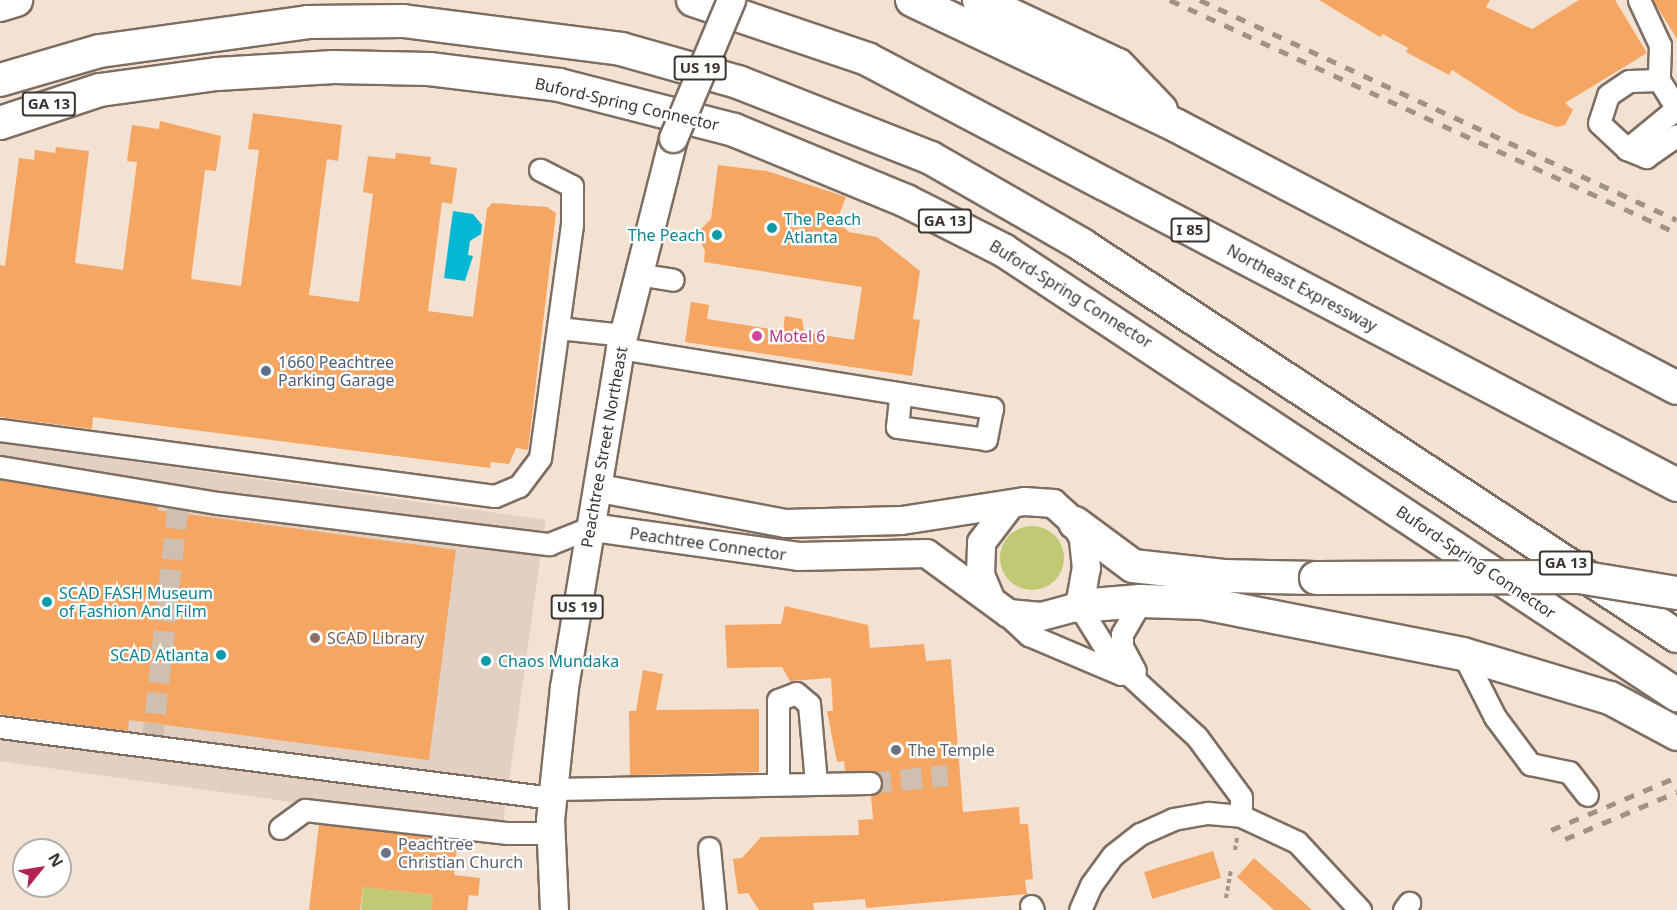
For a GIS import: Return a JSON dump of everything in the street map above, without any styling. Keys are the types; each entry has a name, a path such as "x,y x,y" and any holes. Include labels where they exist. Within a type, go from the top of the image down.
{"highway":[{"path":"0,5 16,0"},
{"name":"Northeast Expressway","path":"693,0 867,59 1677,485"},
{"path":"912,0 1000,38 1176,126 1677,388"},
{"path":"979,0 1118,65 1176,126"},
{"name":"GA 13","path":"0,80 100,51 308,22 403,21 621,49 738,82 931,158 1082,245 1677,636"},
{"name":"Buford-Spring Connector","path":"0,123 100,90 217,74 334,67 429,69 559,85 734,130 842,172 1004,250 1677,695"},
{"path":"1075,523 1133,566 1223,576 1579,577 1677,593"},
{"path":"1080,606 1140,601 1203,603 1463,654 1610,698 1677,734"}],"main road":[{"name":"Peachtree Street Northeast","path":"554,910 550,833 564,687 622,341 673,138 731,0"},
{"name":"Peachtree Connector","path":"592,527 798,556 926,553 996,604 1026,617 1080,606 1086,552 1075,523 1053,503 1010,504 931,518 785,523 599,488"},
{"path":"996,604 980,574 981,542 1010,504"}],"street":[{"path":"1627,149 1677,108 1659,80 1660,45 1639,0"},
{"path":"1659,80 1629,81 1608,95 1599,123 1627,149 1647,157 1677,135"},
{"path":"0,430 495,496 519,486 540,458 572,225 572,186 540,170"},
{"path":"637,274 673,280"},
{"path":"558,328 900,396"},
{"path":"0,467 230,505 549,544 592,527"},
{"path":"1140,601 1126,624 1122,647 1148,688"},
{"path":"996,604 1029,635 1148,688"},
{"path":"1080,606 1101,647 1148,688 1197,736 1241,798 1241,816"},
{"path":"1463,654 1495,717 1530,764 1569,772 1587,795"},
{"path":"778,784 778,700 796,693 809,704 816,783"},
{"path":"0,727 552,794 778,784 870,783"},
{"path":"280,828 305,810 508,833 550,833"},
{"path":"1080,910 1091,885 1113,855 1140,834 1173,819 1208,813 1241,816 1297,842 1360,910"},
{"path":"709,848 715,910"}],"path":[{"path":"1235,850 1237,837"},
{"path":"1226,898 1232,869"}],"shaded area":[{"path":"0,443 546,520 502,832 0,761"}],"green space":[{"path":"1032,526 1044,528 1055,535 1062,546 1064,558 1062,570 1055,581 1044,588 1032,590 1020,588 1009,581 1002,570 1000,558 1002,546 1009,535 1020,528"},
{"name":"Peachtree Christian Church","path":"363,887 433,895 431,910 361,910"}],"water":[{"path":"453,211 473,214 482,225 481,234 470,241 468,255 473,256 465,281 444,278"}],"building":[{"path":"1319,0 1490,0 1486,7 1532,29 1579,0 1615,0 1647,53 1565,103 1573,110 1565,125 1557,127 1519,113 1452,70 1449,75 1406,52 1408,48 1383,34 1380,37"},
{"path":"1653,0 1677,0 1677,39"},
{"path":"253,113 342,125 338,161 327,159 309,295 359,302 373,194 363,192 368,156 395,159 396,153 431,157 430,164 457,168 452,204 442,202 428,311 473,317 487,209 492,203 547,207 556,213 528,450 516,448 509,464 491,462 490,468 93,417 92,429 0,417 0,265 5,266 19,158 34,160 35,150 55,153 56,147 89,151 75,263 123,270 137,162 127,161 132,125 159,129 160,121 221,136 216,171 205,170 191,279 241,286 259,150 248,149"},
{"name":"The Peach Atlanta","path":"718,165 767,171 846,197 837,220 849,232 877,237 920,271 913,319 920,320 912,376 685,342 691,302 709,305 707,319 783,331 785,316 802,319 804,332 854,340 862,287 704,262 705,251 697,233 711,219"},
{"name":"SCAD Atlanta","path":"0,480 158,506 157,510 456,550 429,760 129,720 128,731 0,714"},
{"name":"The Temple","path":"785,606 868,625 870,648 924,644 926,661 951,659 963,812 1019,807 1020,824 1028,824 1033,879 1025,880 1027,894 866,908 865,899 813,903 814,910 759,910 748,893 738,894 733,859 742,858 761,837 859,835 858,820 873,819 871,796 883,783 876,772 845,771 844,761 837,762 827,711 833,711 831,678 790,681 782,667 727,668 725,625 781,624"},
{"path":"643,670 663,674 656,710 759,709 759,772 630,775 629,711 636,711"},
{"name":"Peachtree Christian Church","path":"319,824 458,840 454,875 480,878 478,896 469,895 467,910 431,910 433,895 363,887 360,910 309,910"},
{"path":"1213,851 1221,878 1152,899 1144,872"},
{"path":"1254,858 1312,910 1274,910 1237,877"}],"tunnel":[{"path":"152,744 179,494"},
{"path":"870,783 948,775"}],"railway":[{"path":"1170,0 1677,233"},
{"path":"1200,0 1677,220"},
{"path":"1551,830 1677,777"},
{"path":"1565,839 1677,792"}],"place":[{"name":"The Peach Atlanta","path":"772,228"},
{"name":"The Peach","path":"717,235"},
{"name":"Motel 6","path":"757,336"},
{"name":"1660 Peachtree Parking Garage","path":"266,371"},
{"name":"SCAD FASH Museum of Fashion And Film","path":"47,602"},
{"name":"SCAD Library","path":"315,638"},
{"name":"SCAD Atlanta","path":"221,655"},
{"name":"Chaos Mundaka","path":"486,661"},
{"name":"The Temple","path":"896,750"},
{"name":"Peachtree Christian Church","path":"386,853"}]}
